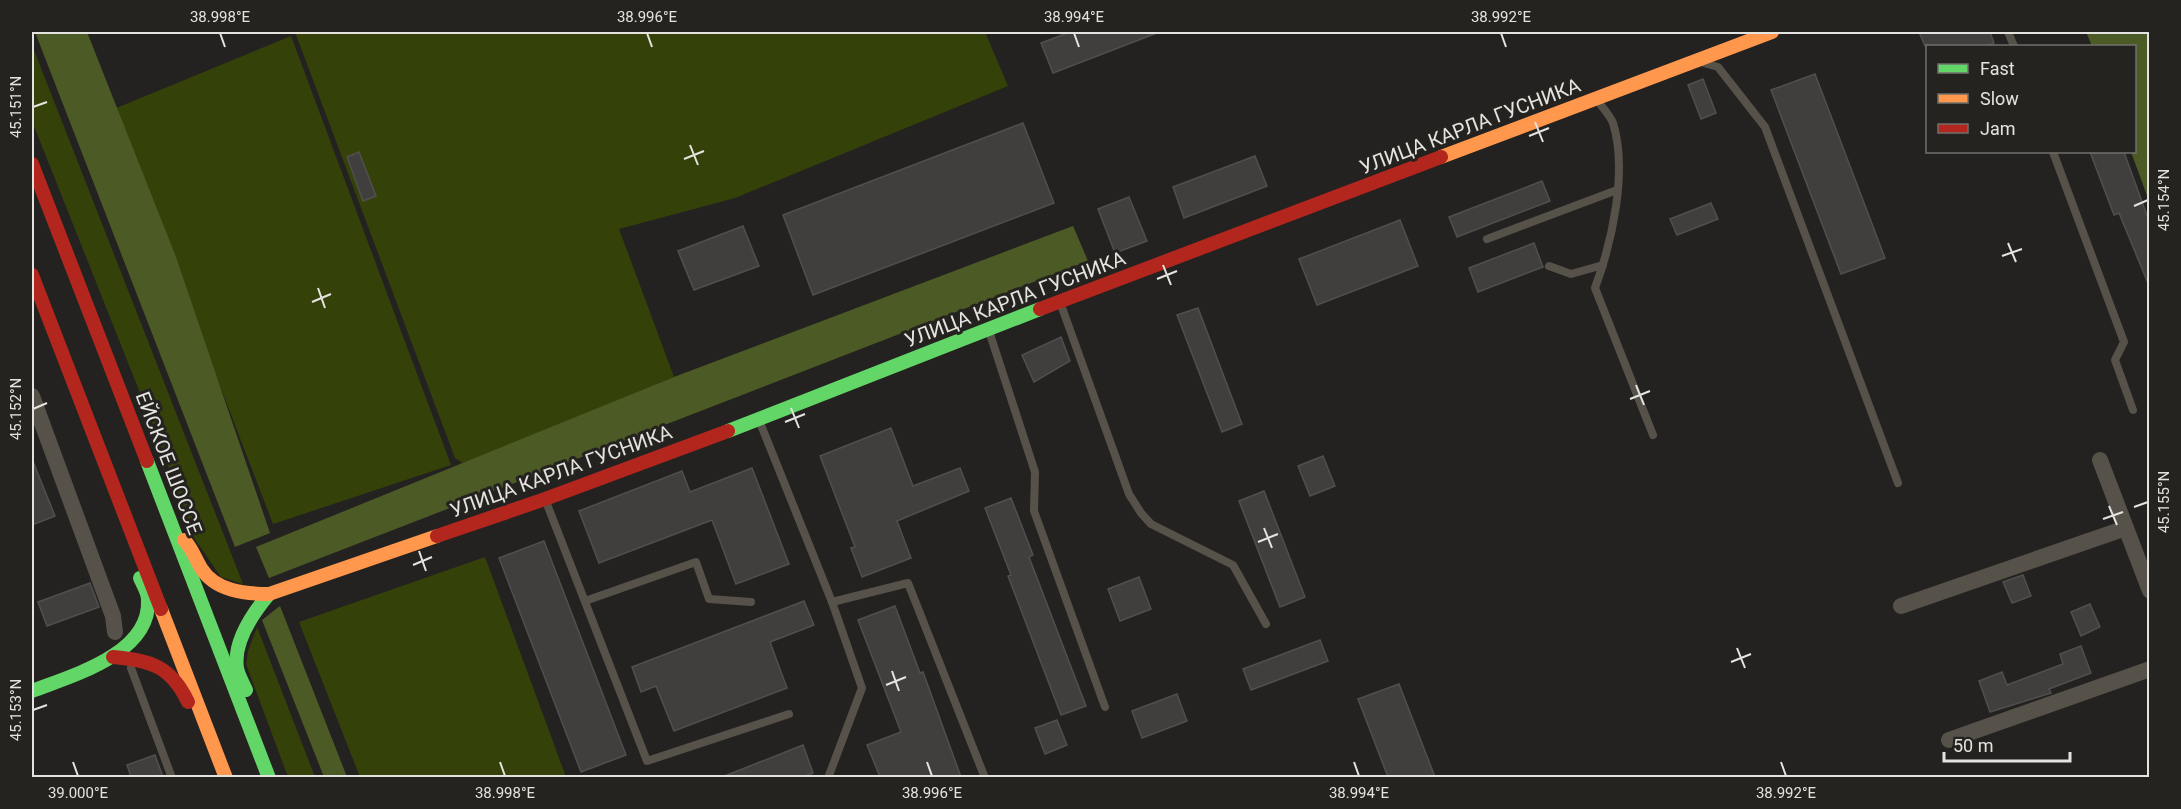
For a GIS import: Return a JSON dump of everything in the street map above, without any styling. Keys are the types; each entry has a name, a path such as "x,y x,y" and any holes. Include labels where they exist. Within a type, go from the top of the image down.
{"street":[{"name":"УЛИЦА КАРЛА ГУСНИКА","path":"269,594 545,499 759,420 988,329 1773,32"},
{"name":"ЕЙСКОЕ ШОССЕ","path":"32,164 269,777"},
{"path":"32,275 226,777"},
{"path":"32,396 113,616 115,632"},
{"path":"2100,460 2150,591"},
{"path":"32,691 114,657 134,639 146,617 148,598 125,539 128,526"},
{"path":"1901,606 2126,528"},
{"path":"176,533 188,544 204,572 221,586 248,594 269,594"},
{"path":"262,758 267,745 237,667 246,627 255,610 269,594"},
{"path":"114,657 156,664 174,676 183,689 190,707 200,711"},
{"path":"1949,740 2150,669"}],"lane":[{"path":"1698,62 1718,67 1765,127 1898,483"},
{"path":"1597,99 1612,121 1619,154 1616,209 1604,265 1595,288 1653,435"},
{"path":"2053,153 2124,342 2115,360 2133,410"},
{"path":"1487,239 1617,190"},
{"path":"1549,266 1571,274 1604,265"},
{"path":"1060,302 1129,494 1141,513 1151,524 1233,565 1266,624"},
{"path":"988,329 1035,472 1034,511 1105,707"},
{"path":"759,420 831,602 862,688 828,777"},
{"path":"545,499 647,761 789,714"},
{"path":"585,602 696,562 709,599 751,602"},
{"path":"831,602 908,583 985,777"},
{"path":"131,668 172,777"}],"green space":[{"path":"35,32 87,32 176,257 270,533 235,547"},
{"path":"295,32 985,32 1008,86 735,198 619,229 674,377 464,464 455,458"},
{"path":"2086,32 2149,32 2149,201 2131,153 2136,153 2136,45 2092,45"},
{"path":"291,36 451,465 273,524 114,109"},
{"path":"32,45 243,584 221,577 194,538 156,433 32,121"},
{"path":"1073,226 1088,261 269,578 256,547 674,377"},
{"path":"485,557 566,777 360,777 299,622"},
{"path":"280,606 347,777 324,777 262,620"},
{"path":"257,627 315,777 288,777 246,664"}],"building":[{"path":"1070,32 1157,33 1053,73 1041,43"},
{"path":"1919,32 1990,32 1994,43 1989,45 1925,46"},
{"path":"1815,74 1885,258 1841,274 1771,90"},
{"path":"1703,79 1716,113 1701,119 1688,85"},
{"path":"1023,123 1054,203 813,295 783,215"},
{"path":"359,152 376,196 363,201 347,157"},
{"path":"2090,153 2124,153 2150,224 2150,288 2119,213 2114,215"},
{"path":"1255,156 1267,186 1184,218 1173,187"},
{"path":"1542,181 1550,201 1457,237 1449,217"},
{"path":"1129,197 1147,241 1115,253 1098,209"},
{"path":"1711,203 1718,219 1677,235 1670,219"},
{"path":"1400,220 1418,266 1317,305 1299,259"},
{"path":"743,226 759,266 694,290 678,251"},
{"path":"1534,243 1543,267 1478,292 1469,268"},
{"path":"1198,308 1242,424 1222,432 1177,315"},
{"path":"1061,337 1070,361 1034,382 1022,355"},
{"path":"891,428 913,486 960,468 969,491 897,521 911,558 862,577 851,548 855,547 820,456"},
{"path":"1323,456 1335,486 1310,496 1298,466"},
{"path":"32,459 55,516 32,525"},
{"path":"752,468 789,564 736,584 712,520 599,563 579,511 682,471 690,492"},
{"path":"1264,491 1305,597 1280,607 1239,501"},
{"path":"1011,498 1033,555 1029,557 1086,706 1061,715 1008,576 1011,575 985,508"},
{"path":"544,541 626,755 581,772 499,558"},
{"path":"2023,575 2031,596 2012,603 2003,582"},
{"path":"1139,577 1151,609 1120,621 1108,589"},
{"path":"90,583 99,607 47,626 38,602"},
{"path":"804,601 814,625 770,642 787,688 674,731 656,686 641,692 632,667"},
{"path":"2090,604 2100,627 2081,636 2071,612"},
{"path":"895,606 920,673 923,672 961,777 880,777 867,745 901,732 858,620"},
{"path":"1320,640 1328,661 1251,690 1243,669"},
{"path":"2081,646 2091,673 2049,689 2051,693 1990,712 1979,681 2002,672 2007,685 2063,664 2060,654"},
{"path":"1399,684 1435,777 1388,777 1358,699"},
{"path":"1177,694 1187,721 1142,738 1132,711"},
{"path":"1057,720 1067,745 1045,754 1035,728"},
{"path":"803,745 813,773 802,777 722,777"},
{"path":"155,755 163,777 131,777 127,765"}],"traffic: fast":[{"path":"728,431 1040,309"},
{"path":"147,461 269,778"},
{"path":"32,691 87,670 106,660 123,649 137,635 145,619 148,600 140,578"},
{"path":"246,690 237,668 238,648 251,619 269,594"}],"traffic: slow":[{"path":"1441,157 1772,32"},
{"path":"184,540 201,568 214,582 231,590 269,594 437,536"},
{"path":"161,609 226,778"}],"traffic: jam":[{"path":"1040,309 1441,157"},
{"path":"32,164 147,461"},
{"path":"32,275 161,609"},
{"path":"437,536 545,499 728,431"},
{"path":"113,657 138,660 158,667 174,680 188,702"}]}
